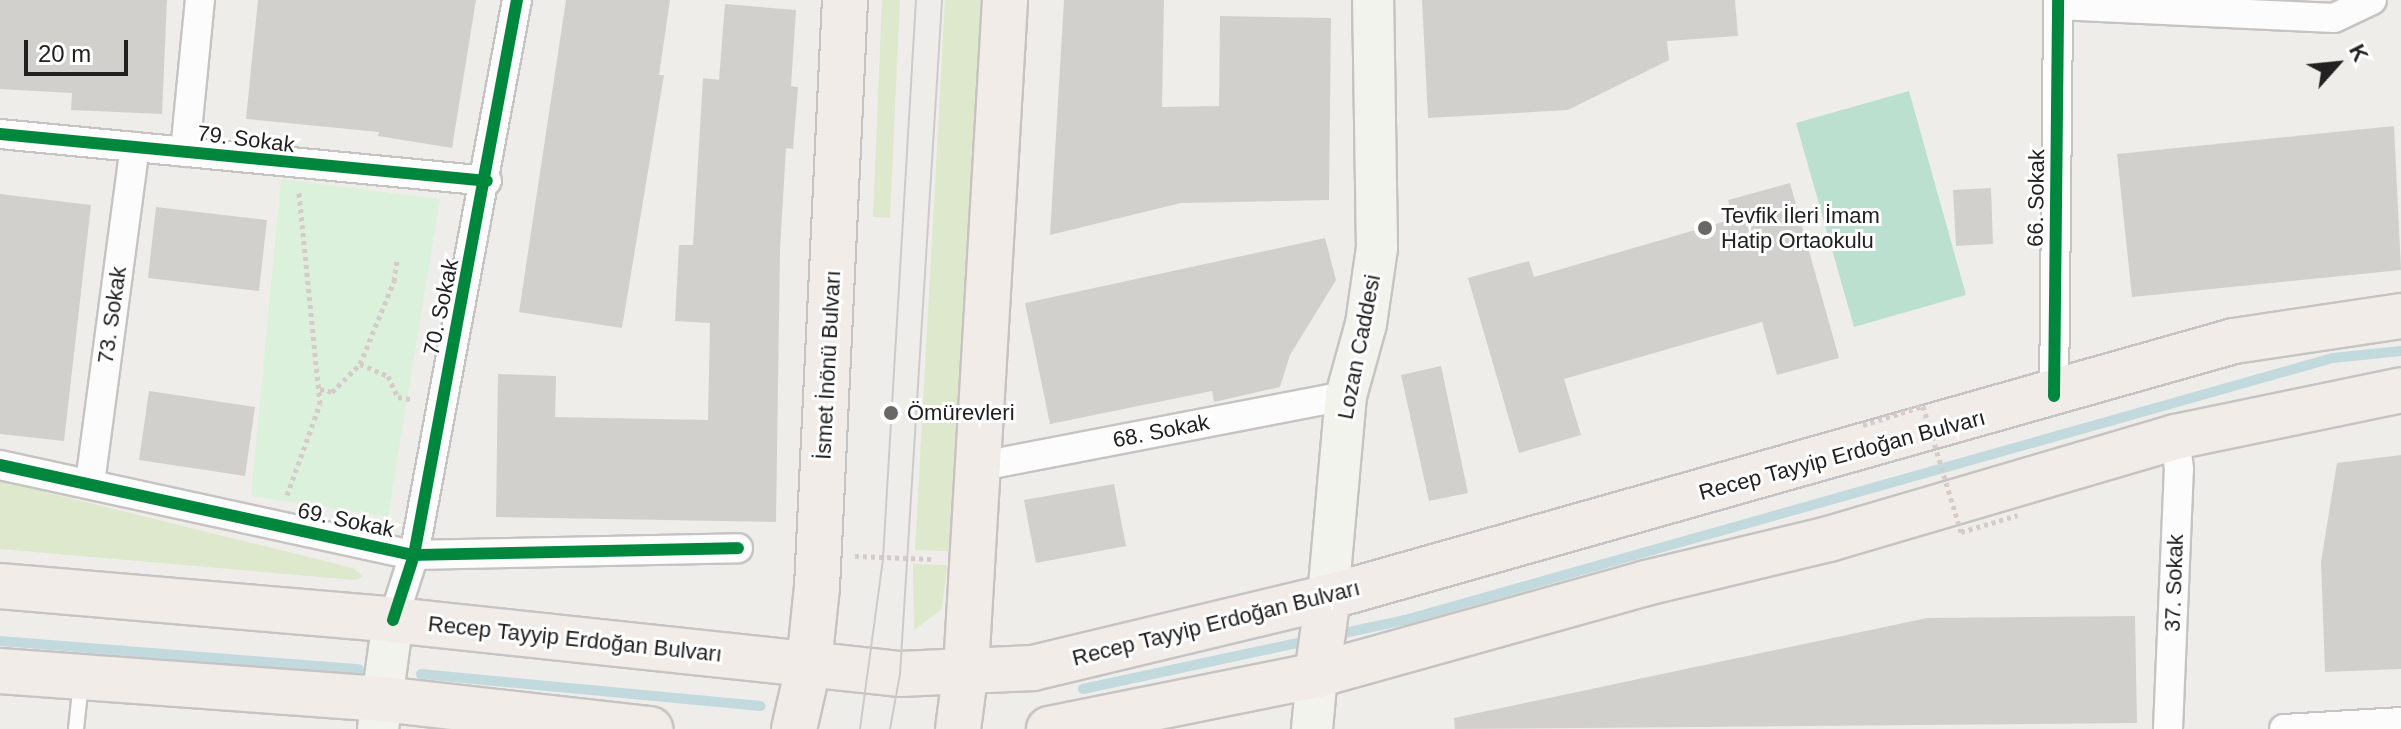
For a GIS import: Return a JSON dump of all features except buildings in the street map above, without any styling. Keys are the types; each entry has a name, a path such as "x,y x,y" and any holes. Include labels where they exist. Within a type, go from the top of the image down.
{"main road":[{"name":"İsmet İnönü Bulvarı","path":"794,729 809,664 845,0"},
{"path":"958,729 966,669 970,559 1005,0"},
{"name":"Lozan Caddesi","path":"1327,605 1346,396 1366,324 1377,248 1373,0"},
{"name":"Recep Tayyip Erdoğan Bulvarı","path":"0,586 393,620 900,674 1033,668 1327,605 2054,396 2136,367 2234,341 2401,316"},
{"path":"1049,729 1318,668 1829,539 2175,437 2401,390"},
{"path":"1312,729 1327,605"},
{"path":"380,714 393,620"},
{"path":"0,671 81,677 380,714 650,729"}],"street":[{"path":"185,152 200,0"},
{"name":"70. Sokak","path":"393,620 414,555 487,181 517,0"},
{"path":"2058,2 2334,18 2372,0"},
{"name":"66. Sokak","path":"2054,396 2058,2"},
{"name":"79. Sokak","path":"0,134 487,181"},
{"name":"73. Sokak","path":"90,483 135,147"},
{"name":"68. Sokak","path":"976,467 1346,396"},
{"name":"37. Sokak","path":"2168,729 2179,469 2175,437"},
{"name":"69. Sokak","path":"0,465 414,555 738,548"},
{"path":"2284,729 2401,722"}],"lane":[{"path":"76,729 81,677"}],"path":[{"path":"275,525 309,442 320,389 297,165"},
{"path":"320,389 332,392 360,364 394,281 397,259"},
{"path":"360,364 388,376 398,397"},
{"path":"1863,425 1923,406 1961,532 2018,515"},
{"path":"853,568 853,556 970,559"}],"green space":[{"path":"882,0 900,0 890,218 873,217"},
{"path":"945,0 982,0 950,551 915,550"},
{"path":"1909,91 1966,295 1854,327 1796,123"},
{"path":"281,179 440,199 388,517 251,496"},
{"path":"0,481 353,568 363,577 355,580 0,549"},
{"path":"913,564 947,565 942,609 914,630"}],"waterway":[{"path":"1335,635 1405,620 2333,358 2401,351"},
{"path":"1083,689 1312,640"},
{"path":"0,641 359,669"},
{"path":"421,674 760,706"}],"tram line":[{"path":"860,729 883,558 916,0"},
{"path":"890,729 900,674 942,0"}],"cycle path":[{"path":"393,620 414,555 517,0"},
{"path":"2054,396 2058,0"},
{"path":"0,134 487,181"},
{"path":"0,465 414,555 738,548"}],"place":[{"name":"Tevfik İleri İmam Hatip Ortaokulu","path":"1705,228"},
{"name":"Ömürevleri","path":"891,413"}]}
